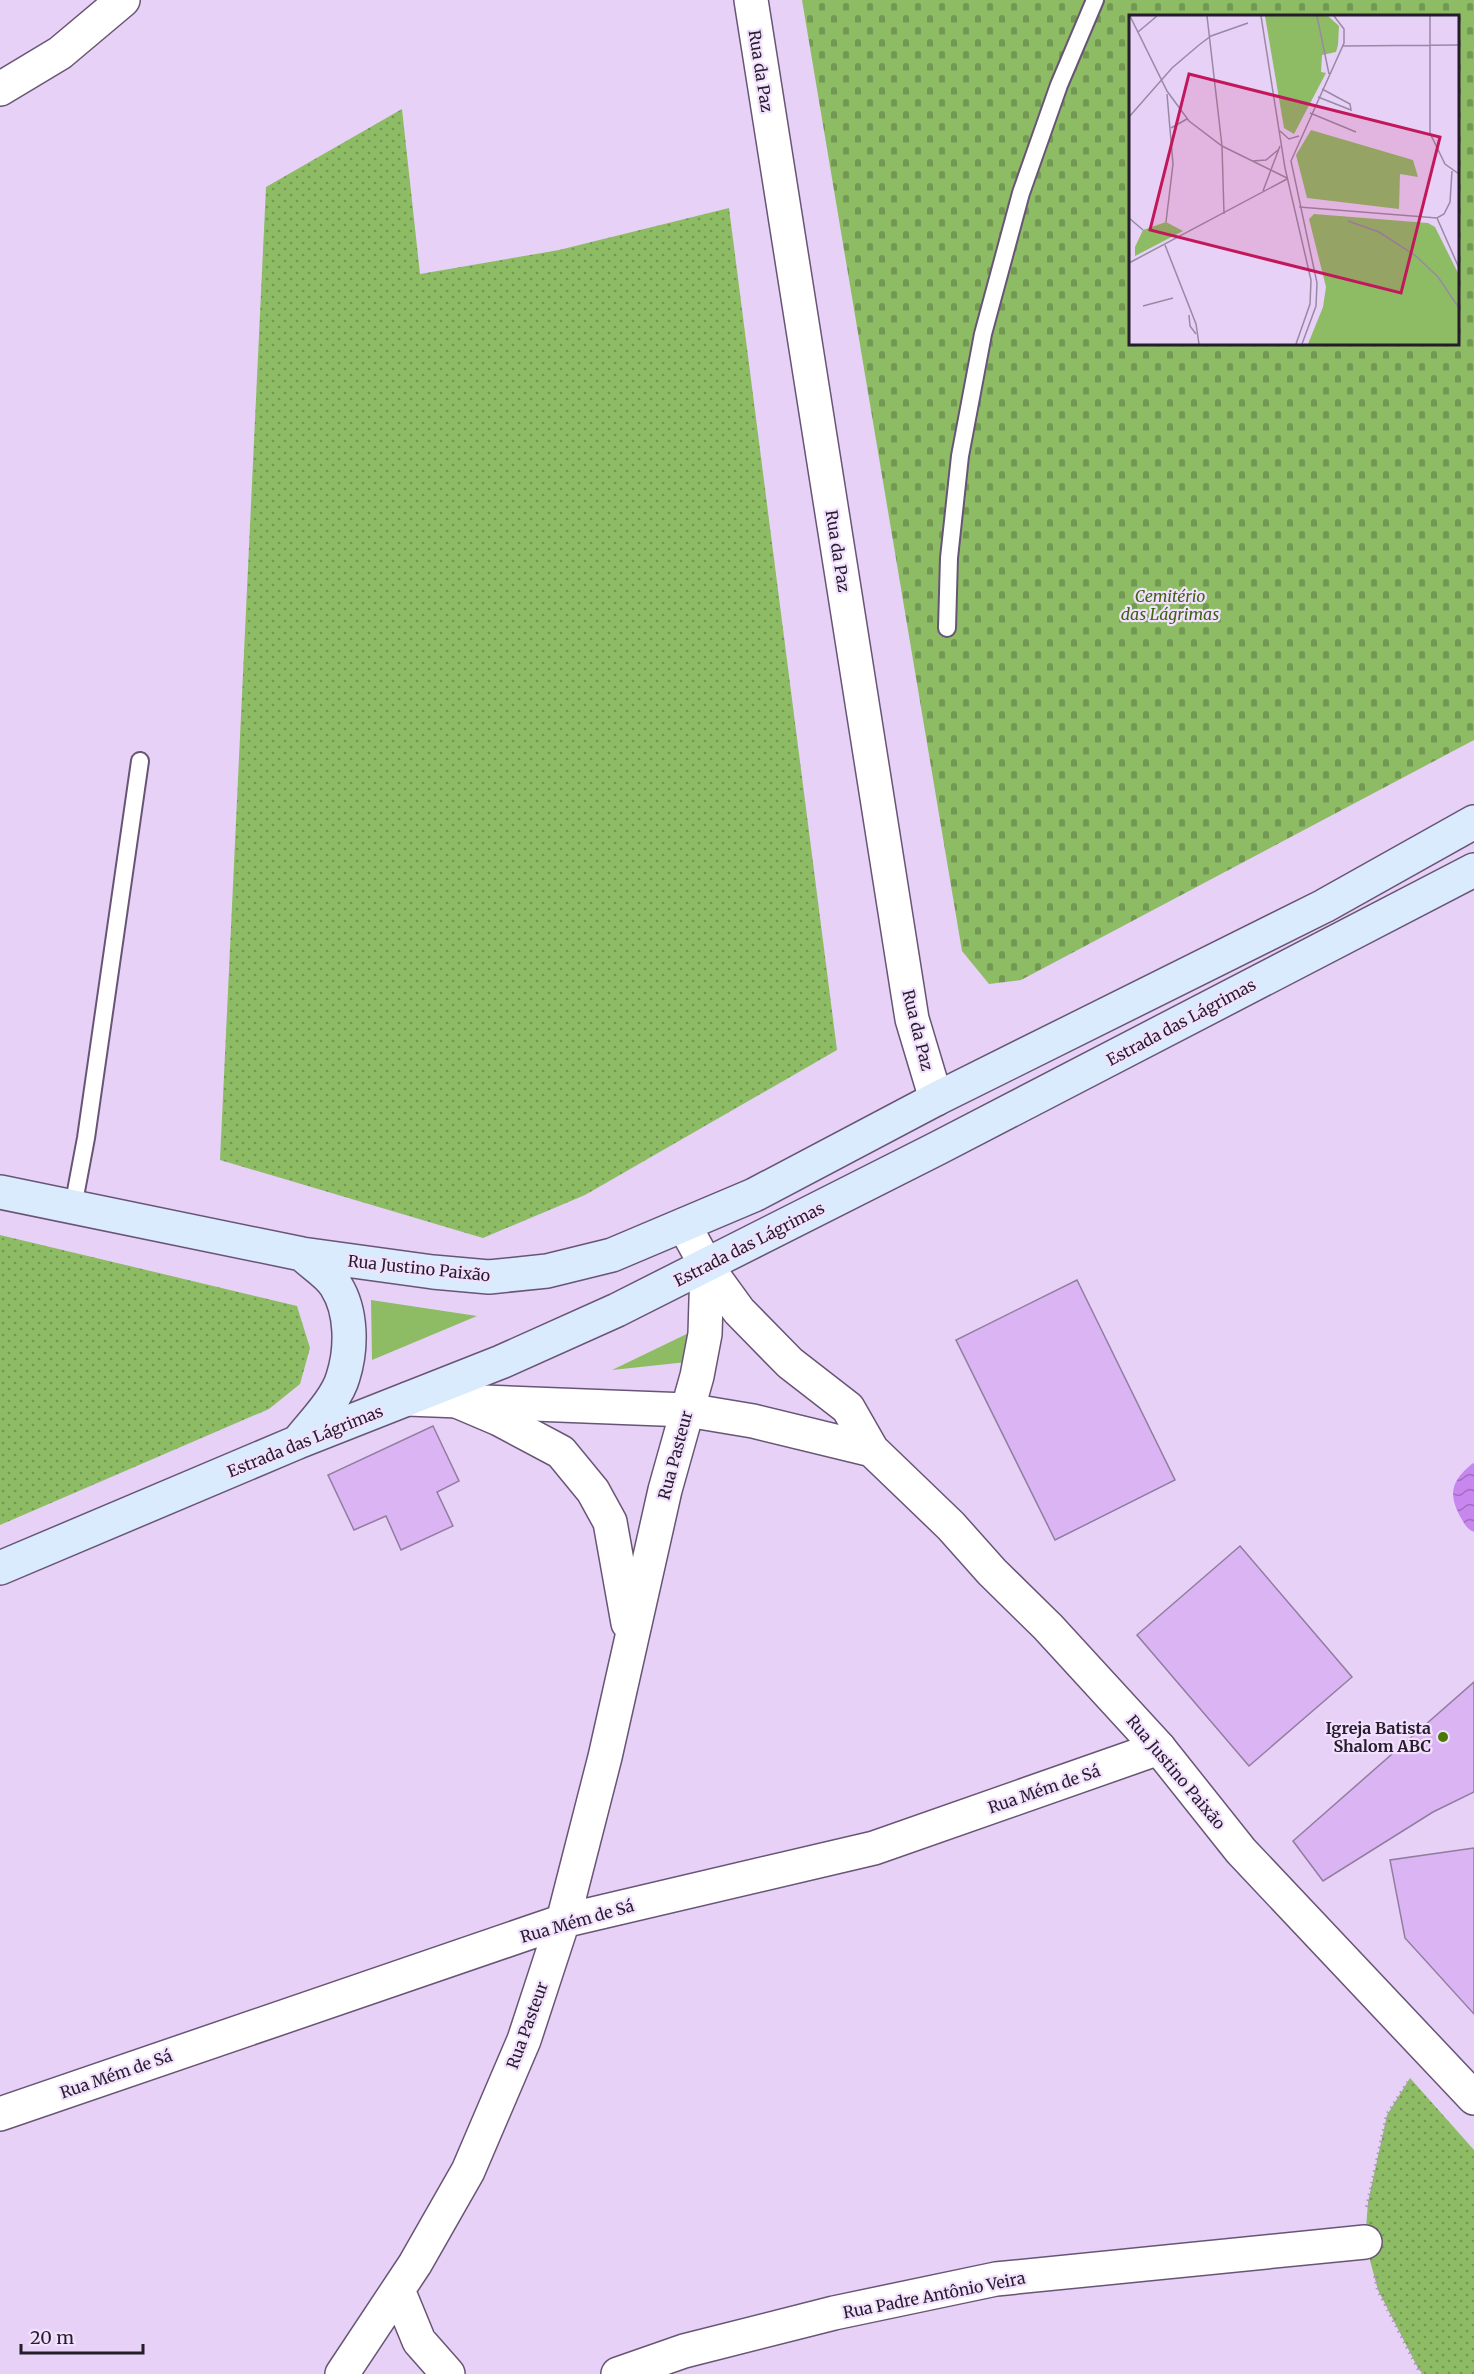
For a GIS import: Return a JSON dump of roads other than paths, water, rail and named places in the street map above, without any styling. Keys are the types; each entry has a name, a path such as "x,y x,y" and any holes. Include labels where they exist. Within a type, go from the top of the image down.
{"main road":[{"path":"684,1225 754,1195 936,1099 1324,906 1474,822"},
{"name":"Estrada das Lágrimas","path":"0,1568 298,1442 512,1358 617,1311 1474,870"},
{"name":"Rua Justino Paixão","path":"0,1192 302,1254 489,1277 547,1271 612,1255 684,1225"},
{"path":"298,1442 327,1405 343,1378 349,1340 347,1312 336,1285 302,1254"}],"street":[{"path":"0,89 60,53 123,0"},
{"name":"Rua da Paz","path":"750,0 912,1019 936,1099"},
{"name":"Rua Justino Paixão","path":"684,1225 706,1266 739,1311 790,1363 848,1408 872,1450 951,1526 992,1572 1048,1627 1159,1748 1241,1851 1474,2098"},
{"name":"Rua Pasteur","path":"342,2374 398,2290 468,2171 524,2040 563,1922 605,1757 665,1490 697,1376 705,1334 706,1266"},
{"path":"408,1399 687,1410 753,1421 872,1450"},
{"name":"Rua Pasteur","path":"457,1401 499,1419 561,1452 593,1491 610,1522 631,1643"},
{"name":"Rua Mém de Sá","path":"0,2114 563,1922 873,1848 1159,1748"},
{"name":"Rua Padre Antônio Veira","path":"618,2374 684,2351 834,2313 996,2279 1365,2242"},
{"path":"398,2290 419,2341 448,2374"}],"lane":[{"path":"948,628 949,558 960,456 983,334 1021,193 1059,85 1095,0"},
{"path":"74,1207 140,761"}],"water":[{"path":"1473,1463 1474,1532 1461,1518 1453,1494 1456,1481"}],"place":[{"name":"Igreja Batista Shalom ABC","path":"1443,1737"}],"park label":[{"name":"Cemitério das Lágrimas","path":"1170,605"}]}
